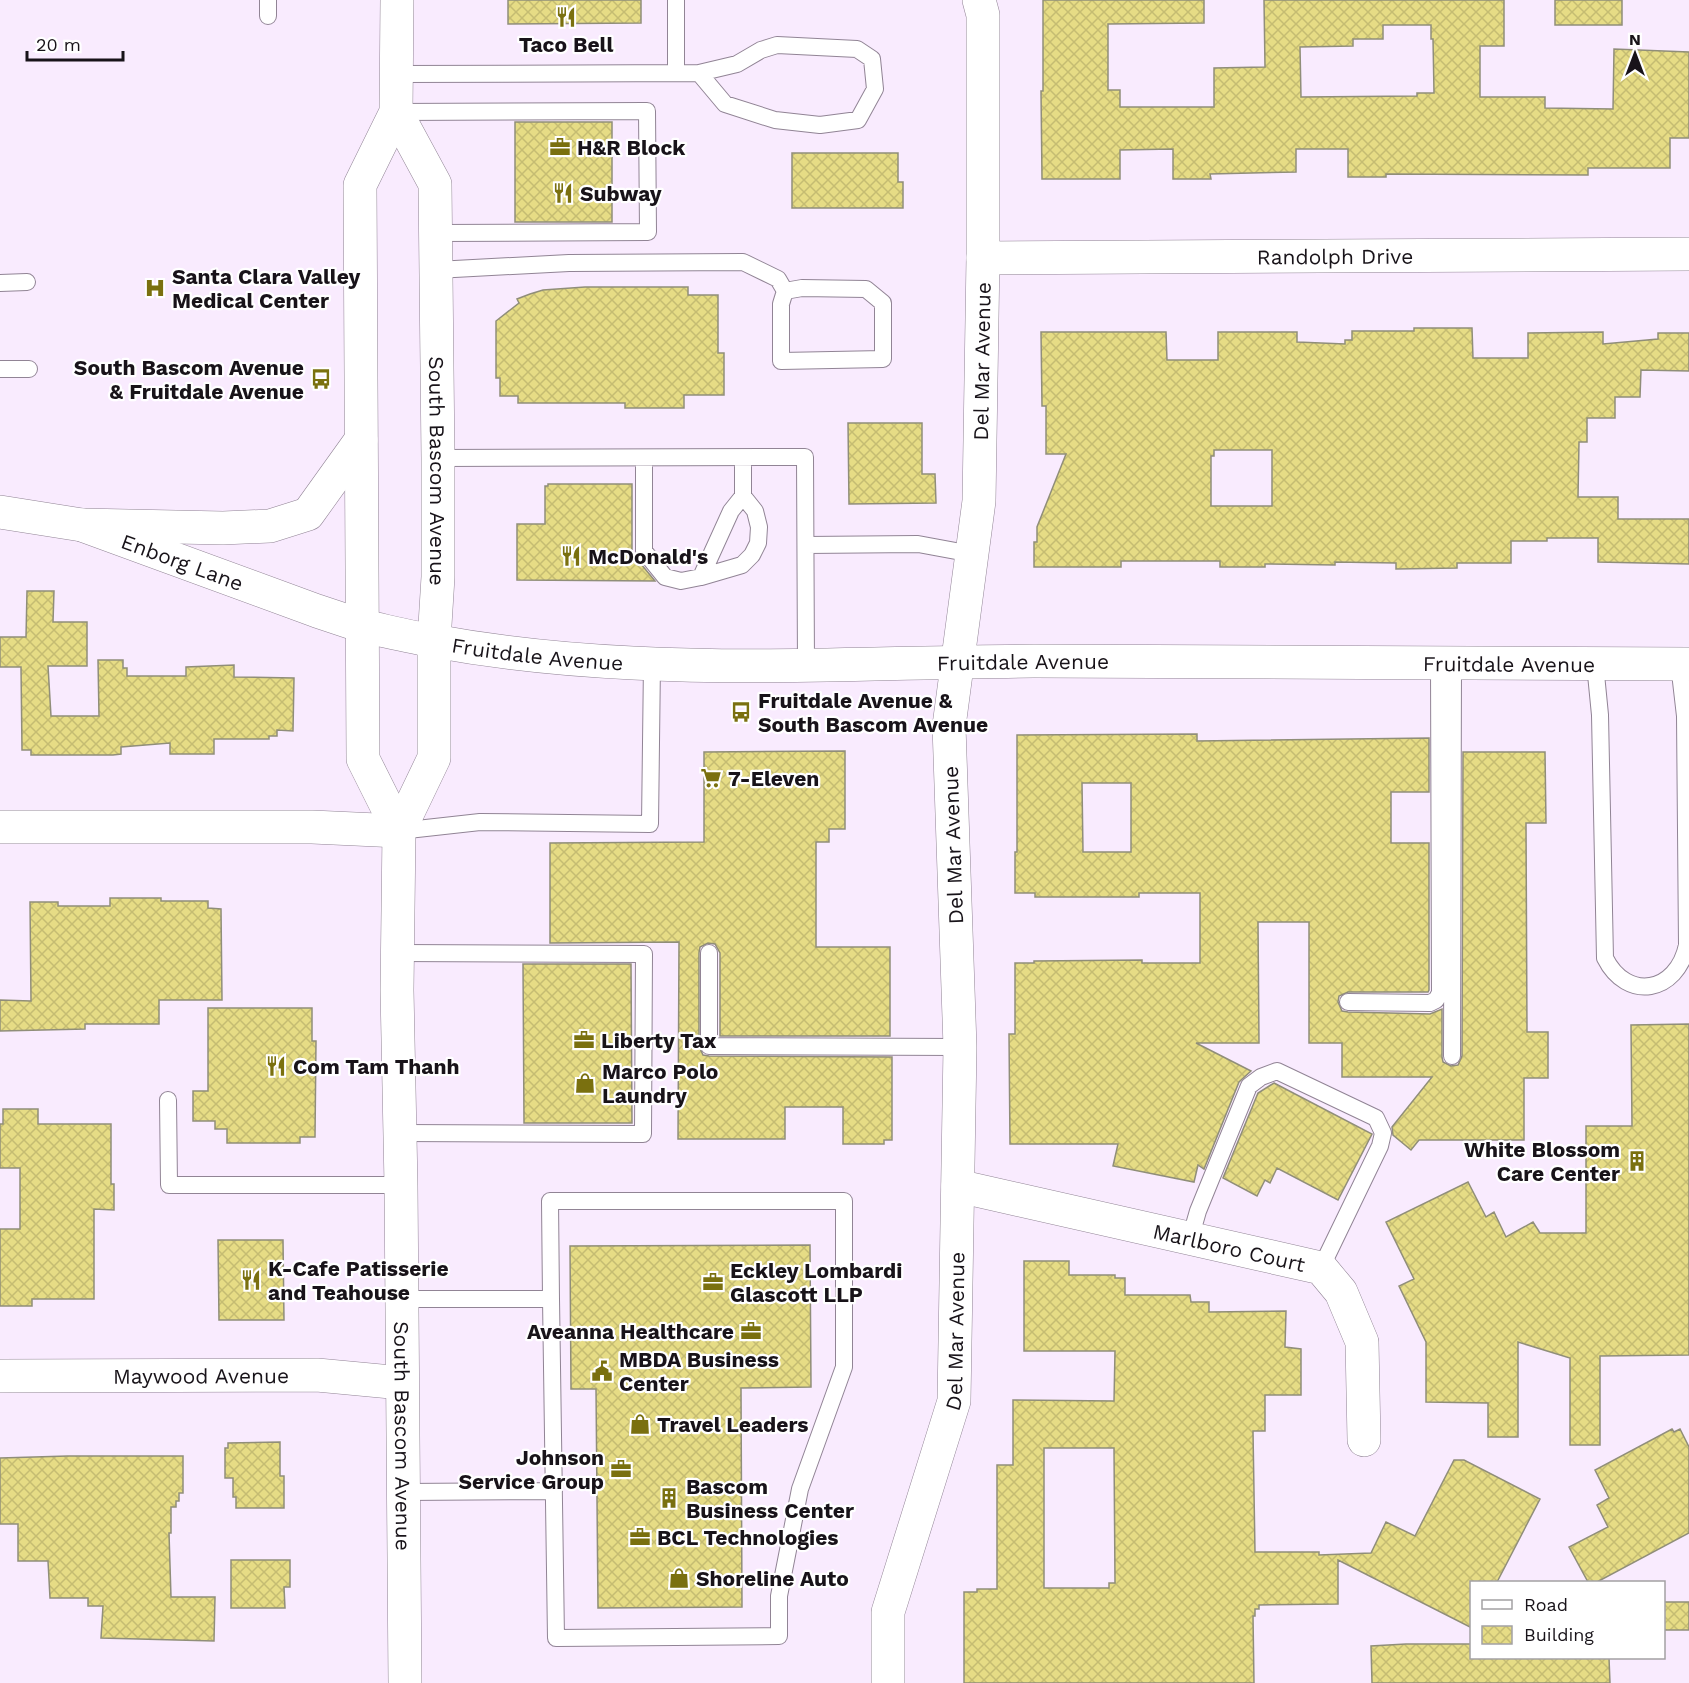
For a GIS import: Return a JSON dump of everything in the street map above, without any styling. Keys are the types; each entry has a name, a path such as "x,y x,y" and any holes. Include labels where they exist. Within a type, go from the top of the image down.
{"street":[{"name":"South Bascom Avenue","path":"397,0 396,112 360,186 363,759 399,831"},
{"name":"Del Mar Avenue","path":"888,1683 888,1612 954,1401 960,1047 949,726 979,501 983,258 982,15 979,0"},
{"name":"South Bascom Avenue","path":"396,112 435,184 438,458 434,758 399,831 398,953 405,1683"},
{"name":"Randolph Drive","path":"983,258 1689,254"},
{"path":"82,525 222,528 270,526 308,514 361,440"},
{"name":"Enborg Lane","path":"0,512 82,525 362,626"},
{"name":"Fruitdale Avenue","path":"362,626 434,641 550,657 652,663 806,665 1161,660 1446,664 1684,664"},
{"path":"0,827 312,827 399,831"},
{"name":"Marlboro Court","path":"958,1186 1321,1268 1341,1292 1362,1342 1365,1440"},
{"name":"Maywood Avenue","path":"0,1376 317,1375 402,1383"}],"lane":[{"path":"676,0 676,73"},
{"path":"397,74 699,73 737,64 760,50 777,45 857,49 872,59 875,89 858,120 820,125 775,120 724,104 699,73"},
{"path":"396,112 647,111 648,232 436,233"},
{"path":"436,270 569,263 743,262 778,279 785,291 781,304 781,361 883,359 883,303 866,289 802,288 785,291"},
{"path":"0,283 27,282"},
{"path":"0,369 29,369"},
{"path":"438,458 805,457 806,665"},
{"path":"644,458 644,551 665,577 681,581 742,565 753,555 758,543 759,527 755,511 743,496 743,458"},
{"path":"701,577 731,511 743,496"},
{"path":"806,545 918,544 972,554"},
{"path":"399,831 480,822 650,824 652,663"},
{"path":"1348,1002 1430,1003 1438,998 1440,993 1446,664"},
{"path":"1446,664 1452,1056"},
{"path":"1595,664 1600,715 1605,957 1611,969 1620,978 1631,985 1644,987 1658,985 1669,979 1678,970 1687,945 1684,664"},
{"path":"398,953 644,954 643,1134 401,1133"},
{"path":"709,953 709,1047 960,1047"},
{"path":"1190,1239 1198,1211 1249,1086 1261,1077 1276,1071 1376,1118 1383,1133 1380,1146 1321,1268"},
{"path":"168,1101 169,1185 401,1185"},
{"path":"550,1201 844,1201 844,1367 800,1489 779,1596 779,1636 556,1638 551,1299 550,1201"},
{"path":"401,1299 551,1299"},
{"path":"404,1492 554,1491"}],"building":[{"name":"Taco Bell","path":"508,0 641,0 641,23 508,24"},
{"path":"1043,0 1204,0 1204,23 1108,24 1108,90 1120,90 1120,107 1214,107 1214,68 1265,67 1264,0 1504,0 1504,46 1480,46 1480,97 1545,97 1545,108 1613,109 1614,49 1689,52 1689,138 1670,138 1670,168 1588,168 1588,175 1386,174 1386,177 1348,177 1348,149 1296,149 1296,172 1210,174 1211,179 1173,179 1173,149 1120,150 1120,179 1042,179 1041,91 1043,91","holes":["1383,25 1431,25 1434,93 1417,93 1417,96 1301,97 1300,47 1353,46 1353,39 1383,39"]},
{"path":"1555,0 1622,0 1622,25 1555,25"},
{"path":"515,122 612,122 612,222 515,222"},
{"path":"792,153 898,153 898,182 903,182 903,208 792,208"},
{"path":"585,287 688,287 688,295 718,295 718,353 724,353 724,395 684,395 684,408 625,408 625,403 518,403 518,396 500,396 500,378 496,378 496,321 519,303 517,299 530,294 543,290"},
{"path":"1414,328 1472,328 1473,358 1528,358 1528,333 1603,332 1603,344 1658,339 1658,333 1689,333 1689,371 1641,370 1640,397 1615,397 1615,418 1587,418 1587,442 1579,442 1578,497 1618,497 1618,519 1689,519 1689,564 1598,562 1598,538 1547,538 1547,541 1511,541 1511,563 1457,563 1457,568 1396,569 1396,563 1335,562 1335,565 1265,564 1265,567 1220,567 1220,561 1121,561 1121,567 1034,567 1034,542 1037,542 1037,527 1066,454 1046,454 1046,406 1042,406 1041,332 1166,332 1167,360 1218,360 1218,332 1297,332 1297,342 1345,344 1345,340 1352,340 1352,331 1414,331","holes":["1214,450 1272,450 1272,506 1211,506 1211,456 1214,456"]},
{"path":"848,423 922,423 922,474 935,474 936,503 849,504"},
{"path":"548,484 632,484 632,553 655,581 517,580 517,524 545,524 545,486"},
{"path":"27,591 54,591 53,622 87,622 87,666 48,666 51,716 99,716 98,660 123,660 123,668 127,668 127,676 186,676 186,667 234,665 234,677 294,678 293,731 277,730 277,736 269,736 269,739 214,739 214,754 170,754 170,743 121,747 121,754 113,755 31,755 31,750 22,750 21,667 0,667 0,637 26,637"},
{"path":"1197,734 1197,741 1429,738 1429,792 1391,792 1391,843 1429,843 1429,990 1428,992 1348,992 1339,996 1338,1002 1342,1011 1348,1012 1430,1014 1442,1009 1442,1057 1443,1062 1451,1066 1458,1065 1462,1056 1463,752 1545,752 1546,823 1526,823 1527,1032 1548,1032 1548,1078 1524,1078 1524,1140 1419,1140 1411,1150 1393,1135 1392,1127 1432,1077 1342,1077 1342,1043 1309,1043 1309,922 1258,922 1259,1043 1196,1043 1251,1071 1239,1082 1204,1169 1198,1165 1194,1182 1113,1166 1118,1144 1010,1144 1009,1034 1015,1034 1015,963 1142,960 1142,963 1200,963 1200,893 1139,893 1139,897 1035,897 1035,893 1015,893 1017,735","holes":["1082,783 1131,783 1131,852 1083,852"]},
{"path":"845,751 845,829 829,829 829,842 816,842 816,947 890,947 890,1036 720,1036 720,953 715,944 708,943 700,947 699,953 699,1046 703,1055 709,1056 892,1057 892,1140 884,1140 884,1144 843,1144 843,1107 785,1107 785,1139 678,1139 679,942 550,943 550,843 704,842 704,752"},
{"path":"110,898 208,901 208,908 221,909 222,1000 159,1000 159,1024 85,1024 85,1029 0,1031 0,1000 31,1001 30,902 58,902 58,906 110,906"},
{"path":"523,964 631,964 632,1123 524,1123"},
{"path":"208,1008 312,1008 312,1041 316,1041 315,1137 300,1137 300,1143 227,1143 227,1129 215,1129 215,1121 193,1121 193,1091 208,1091"},
{"path":"1689,1024 1689,1355 1600,1356 1600,1445 1570,1445 1570,1358 1518,1342 1518,1437 1488,1437 1488,1403 1426,1402 1426,1342 1399,1286 1414,1279 1386,1222 1468,1182 1486,1217 1494,1212 1506,1237 1533,1222 1540,1233 1586,1233 1586,1126 1632,1126 1631,1025"},
{"path":"1274,1083 1372,1134 1338,1200 1277,1168 1270,1183 1265,1180 1257,1196 1223,1178 1258,1093"},
{"path":"3,1109 38,1109 38,1124 111,1124 111,1184 114,1184 114,1210 94,1209 94,1299 32,1299 32,1306 0,1306 0,1229 20,1229 20,1168 0,1168 0,1124 3,1124"},
{"name":"K-Cafe Patisserie and Teahouse","path":"218,1240 283,1240 284,1320 219,1320"},
{"name":"Bascom Business Center","path":"810,1245 811,1387 741,1388 742,1607 598,1608 596,1389 571,1389 570,1246"},
{"path":"1024,1261 1069,1261 1069,1275 1115,1275 1115,1278 1125,1278 1125,1295 1190,1295 1191,1302 1209,1302 1209,1312 1286,1311 1285,1347 1301,1349 1301,1395 1265,1395 1265,1431 1253,1431 1255,1552 1319,1552 1319,1555 1371,1553 1386,1522 1415,1536 1454,1460 1464,1460 1540,1499 1498,1581 1470,1581 1470,1627 1338,1560 1338,1604 1259,1605 1259,1609 1255,1609 1255,1616 1253,1616 1254,1683 964,1683 964,1592 977,1592 977,1589 997,1589 997,1465 1013,1465 1013,1400 1114,1401 1115,1351 1024,1351","holes":["1044,1448 1114,1448 1115,1583 1109,1583 1109,1588 1044,1588"]},
{"path":"1672,1429 1674,1432 1680,1429 1689,1447 1689,1533 1599,1581 1587,1581 1569,1547 1608,1527 1597,1505 1609,1498 1595,1470"},
{"path":"280,1442 280,1476 284,1476 284,1508 236,1508 236,1497 233,1497 233,1478 225,1478 225,1448 228,1448 228,1443"},
{"path":"183,1456 183,1493 179,1493 176,1507 171,1507 171,1533 169,1533 171,1597 215,1597 214,1641 101,1638 103,1606 88,1606 88,1598 50,1598 48,1561 18,1561 18,1524 0,1524 0,1458"},
{"path":"231,1560 290,1560 290,1587 284,1587 285,1608 231,1608"},
{"path":"1665,1602 1689,1602 1689,1630 1665,1630"},
{"path":"1470,1644 1470,1659 1609,1659 1610,1683 1372,1683 1371,1646"}],"place":[{"name":"Taco Bell","path":"566,17"},
{"name":"H&R Block","path":"560,147"},
{"name":"Subway","path":"563,193"},
{"name":"Santa Clara Valley Medical Center","path":"155,288"},
{"name":"South Bascom Avenue & Fruitdale Avenue","path":"321,379"},
{"name":"McDonald's","path":"571,556"},
{"name":"Fruitdale Avenue & South Bascom Avenue","path":"741,712"},
{"name":"7-Eleven","path":"711,778"},
{"name":"Liberty Tax","path":"584,1040"},
{"name":"Com Tam Thanh","path":"276,1066"},
{"name":"Marco Polo Laundry","path":"585,1083"},
{"name":"White Blossom Care Center","path":"1637,1161"},
{"name":"K-Cafe Patisserie and Teahouse","path":"251,1280"},
{"name":"Eckley Lombardi Glascott LLP","path":"713,1282"},
{"name":"Aveanna Healthcare","path":"751,1331"},
{"name":"MBDA Business Center","path":"602,1371"},
{"name":"Travel Leaders","path":"640,1424"},
{"name":"Johnson Service Group","path":"621,1469"},
{"name":"Bascom Business Center","path":"669,1498"},
{"name":"BCL Technologies","path":"640,1537"},
{"name":"Shoreline Auto","path":"679,1578"}]}
